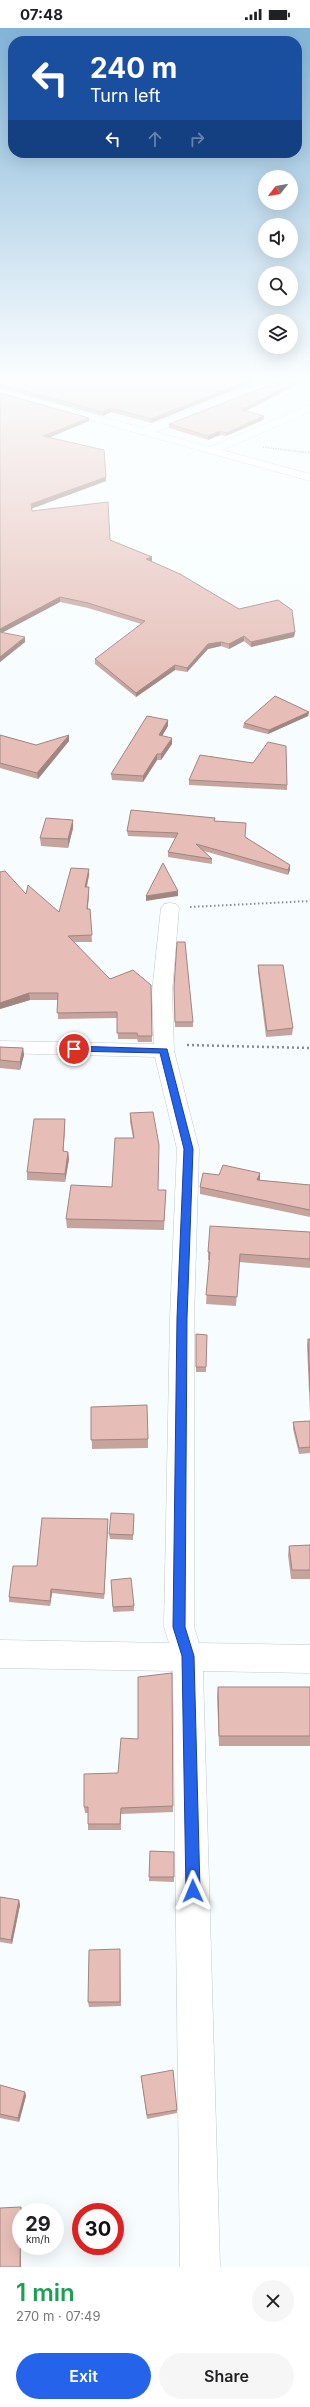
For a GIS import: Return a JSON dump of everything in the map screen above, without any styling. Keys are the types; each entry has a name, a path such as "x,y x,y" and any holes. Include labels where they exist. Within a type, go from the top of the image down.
{"street":[{"path":"170,908 162,992 164,1050 188,1149 182,1318 179,1627 188,1656 200,2267"},
{"path":"0,1047 164,1050"},
{"path":"0,1654 310,1659"}],"path":[{"path":"170,908 310,901"},
{"path":"164,1050 187,1044 310,1048"}],"building":[{"path":"0,481 94,481 31,504 32,511 108,502 110,540 152,557 146,559 180,574 239,609 278,600 292,610 295,632 251,642 244,636 229,644 221,642 208,644 187,668 175,665 136,693 95,659 145,621 88,603 60,597 0,629"},
{"path":"0,632 25,637 0,657"},
{"path":"275,696 309,712 269,730 244,723"},
{"path":"147,716 168,720 159,735 172,738 161,754 157,754 143,776 111,774"},
{"path":"0,735 36,745 69,735 37,773 0,763"},
{"path":"268,742 286,746 287,785 189,780 200,755 253,763"},
{"path":"131,810 215,818 214,821 246,823 245,837 290,865 288,870 196,844 212,859 168,852 178,833 127,831"},
{"path":"46,818 73,820 68,839 40,838"},
{"path":"163,863 178,891 146,896"},
{"path":"71,868 89,869 85,887 89,887 87,909 90,909 92,935 68,936 110,979 133,970 151,985 152,1036 138,1036 137,1033 117,1033 117,1012 57,1013 58,993 29,993 0,1003 0,872 5,871 26,894 28,885 59,912"},
{"path":"177,942 185,942 193,1022 175,1022 174,987"},
{"path":"258,965 283,965 293,1028 267,1031"},
{"path":"0,1047 23,1048 20,1062 0,1060"},
{"path":"153,1112 159,1145 158,1190 166,1190 164,1221 66,1219 71,1185 112,1187 115,1138 134,1138 130,1113"},
{"path":"34,1119 65,1119 63,1151 68,1152 65,1174 27,1172"},
{"path":"223,1165 260,1173 257,1180 310,1185 310,1210 200,1187 203,1173 219,1175"},
{"path":"210,1226 310,1232 310,1259 240,1254 237,1297 206,1295 210,1252 208,1252"},
{"path":"196,1334 207,1335 206,1367 196,1367"},
{"path":"308,1339 310,1339 310,1391"},
{"path":"147,1405 148,1439 91,1440 91,1407"},
{"path":"310,1421 310,1447 299,1448 293,1422"},
{"path":"111,1513 134,1514 133,1535 109,1534"},
{"path":"42,1518 108,1519 104,1594 51,1589 50,1601 9,1597 13,1566 37,1566"},
{"path":"310,1545 310,1570 292,1570 289,1546"},
{"path":"131,1578 134,1606 113,1607 111,1580"},
{"path":"172,1673 173,1806 121,1808 120,1824 88,1824 88,1807 84,1807 84,1774 118,1773 121,1738 138,1739 138,1677"},
{"path":"218,1687 310,1687 310,1736 219,1736"},
{"path":"150,1851 174,1852 174,1877 149,1877"},
{"path":"0,1897 19,1900 11,1940 0,1938"},
{"path":"120,1949 120,2002 88,2002 89,1950"},
{"path":"173,2070 177,2110 147,2115 141,2076"},
{"path":"0,2085 25,2092 18,2118 0,2114"},
{"path":"12,2207 12,2255 20,2255 20,2267 0,2267 0,2208"}],"route":[{"path":"74,1049 164,1050 188,1149 182,1318 179,1627 188,1656 193,1891"}]}
